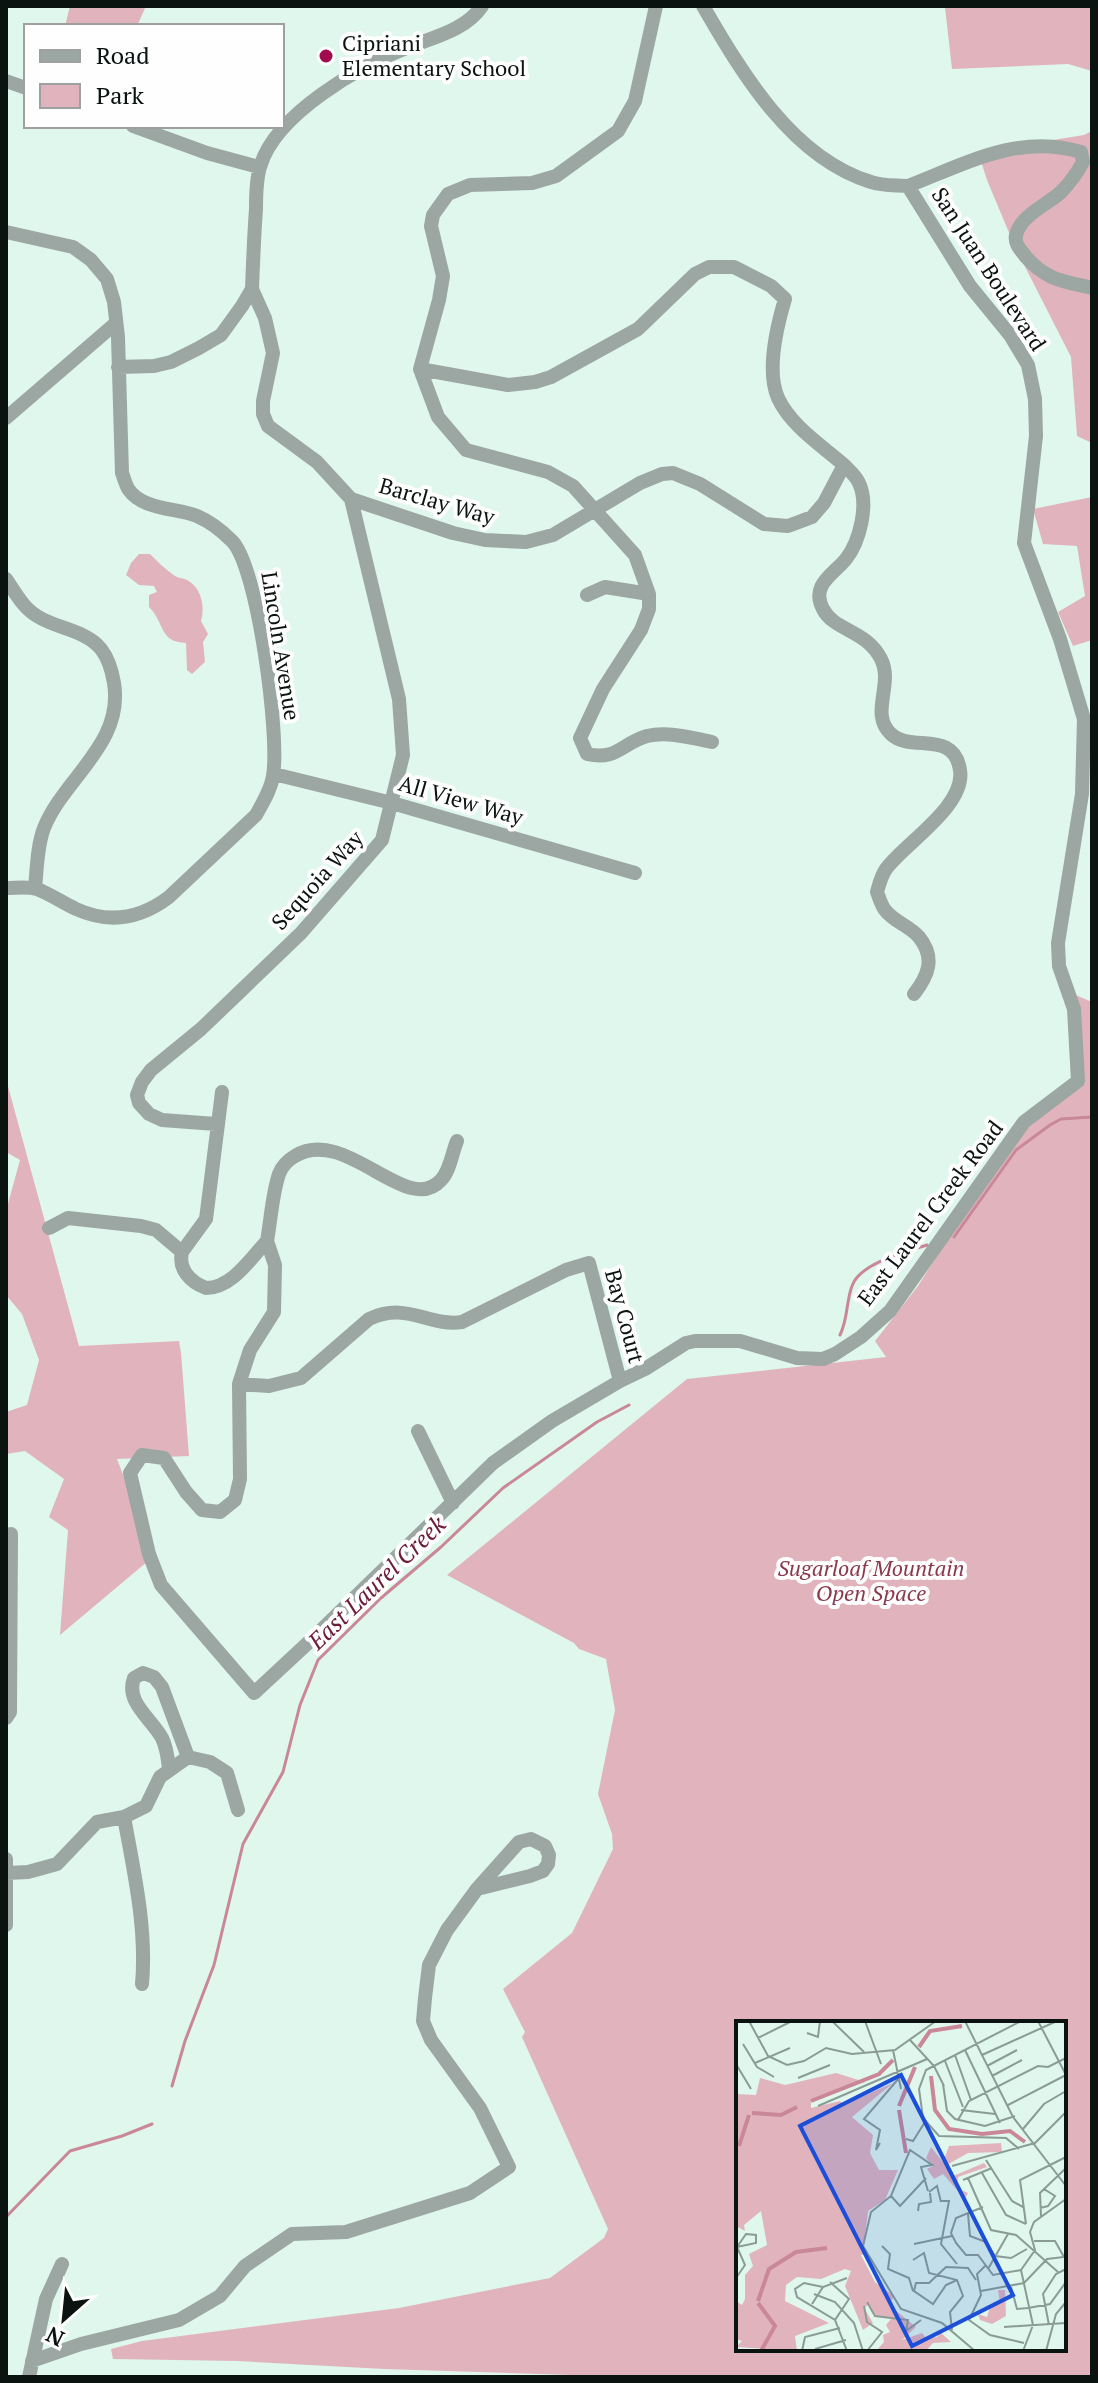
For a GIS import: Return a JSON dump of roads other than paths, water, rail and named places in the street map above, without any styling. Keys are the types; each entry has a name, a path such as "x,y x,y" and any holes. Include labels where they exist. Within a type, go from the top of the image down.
{"street":[{"path":"284,127 321,95 394,52 471,20 482,6"},
{"path":"656,6 635,101 618,131 556,176 532,183 470,185 448,194 439,204 431,226 443,276 420,369 438,417 466,450 548,472 573,486 635,555 649,594 649,609 641,630 603,689 580,738 587,754 603,758 647,736 676,735 712,742"},
{"name":"San Juan Boulevard","path":"703,6 737,63 806,146 829,165 874,184 908,186 970,286 1010,335 1028,365 1035,399 1036,436 1024,543 1060,639 1084,719 1082,794 1058,943 1059,966 1074,1009 1085,1083"},
{"path":"138,128 207,153 259,167"},
{"path":"118,367 163,364 199,348 221,335 242,306 252,289 259,167 284,128"},
{"path":"908,186 984,154 1014,148 1063,146 1081,152 1083,162 1073,179 1026,220 1016,234 1016,245 1038,270 1092,288"},
{"name":"Lincoln Avenue","path":"6,232 73,247 91,260 107,279 116,323 122,473 129,491 144,502 196,516 216,526 236,545 252,592 271,694 274,774 256,815 154,909 138,915 110,918 79,910 35,888 6,888"},
{"path":"420,369 508,385 551,377 638,329 695,274 709,267 734,267 771,286 785,299 778,321 773,373 778,397 803,430 858,481 864,504 851,552 823,582 819,592 820,603 824,613 833,621 873,645 883,662 886,682 881,718 889,733 899,740 945,747 955,755 961,772 957,791 949,805 884,871 877,892 885,909 919,937 926,951 929,963 926,979 914,994"},
{"name":"Barclay Way","path":"252,289 265,318 273,353 263,401 263,414 268,426 317,462 351,499 453,533 505,542 539,540 640,483 673,473 700,484 764,524 788,526 812,517 824,503 844,465"},
{"path":"6,418 116,323"},
{"name":"Sequoia Way","path":"216,1124 162,1120 149,1114 139,1103 137,1095 142,1082 151,1070 201,1029 310,923 382,840 403,755 399,699 351,499"},
{"path":"6,579 35,615 81,634 102,650 112,669 115,690 113,717 106,736 44,830 35,888"},
{"path":"587,595 605,587 649,594"},
{"name":"All View Way","path":"274,774 392,803 635,873"},
{"name":"East Laurel Creek Road","path":"239,1384 240,1479 235,1500 220,1512 202,1510 164,1458 142,1455 130,1473 149,1554 161,1585 254,1693 493,1463 552,1421 620,1381 686,1343 695,1341 740,1341 797,1358 823,1359 861,1337 890,1311 1024,1122 1085,1083"},
{"path":"222,1092 206,1219 182,1252 183,1268 189,1279 212,1288 232,1278 267,1241"},
{"path":"239,1384 250,1350 274,1312 275,1265 267,1241 280,1174 290,1159 318,1148 337,1151 400,1184 419,1190 428,1189 441,1181 457,1141"},
{"path":"49,1228 68,1218 141,1226 156,1230 182,1252"},
{"name":"Bay Court","path":"239,1384 269,1386 301,1378 369,1319 381,1313 398,1312 462,1322 566,1270 589,1263 620,1381"},
{"path":"418,1431 453,1503"},
{"path":"6,1718 10,1712 11,1534"},
{"path":"169,1769 161,1737 134,1700 130,1688 134,1678 143,1673 154,1677 162,1687 188,1757"},
{"path":"6,1925 7,1866 28,1872 57,1864 97,1822 124,1817 146,1806 160,1777 188,1757 210,1762 227,1773 238,1810"},
{"path":"124,1817 138,1896 144,1960 142,1984"},
{"path":"32,2361 81,2344 179,2320 220,2296 245,2266 292,2234 346,2232 470,2193 509,2167 480,2108 431,2040 423,2021 429,1965 447,1930 477,1889 519,1842 531,1839 545,1846 549,1855 543,1871 477,1889"},
{"path":"29,2377 46,2299 62,2264"}],"waterway":[{"name":"East Laurel Creek","path":"954,1237 1016,1150 1061,1119 1092,1117"},
{"name":"East Laurel Creek","path":"840,1335 850,1292 857,1278 873,1265 927,1245"},
{"name":"East Laurel Creek","path":"172,2086 185,2041 214,1965 243,1844 283,1772 300,1705 318,1660 381,1598 503,1488 597,1422 629,1405"},
{"name":"East Laurel Creek","path":"6,2217 70,2151 152,2124"}],"place":[{"name":"Cipriani Elementary School","path":"326,56"}],"park label":[{"name":"Sugarloaf Mountain Open Space","path":"871,1580"}]}
